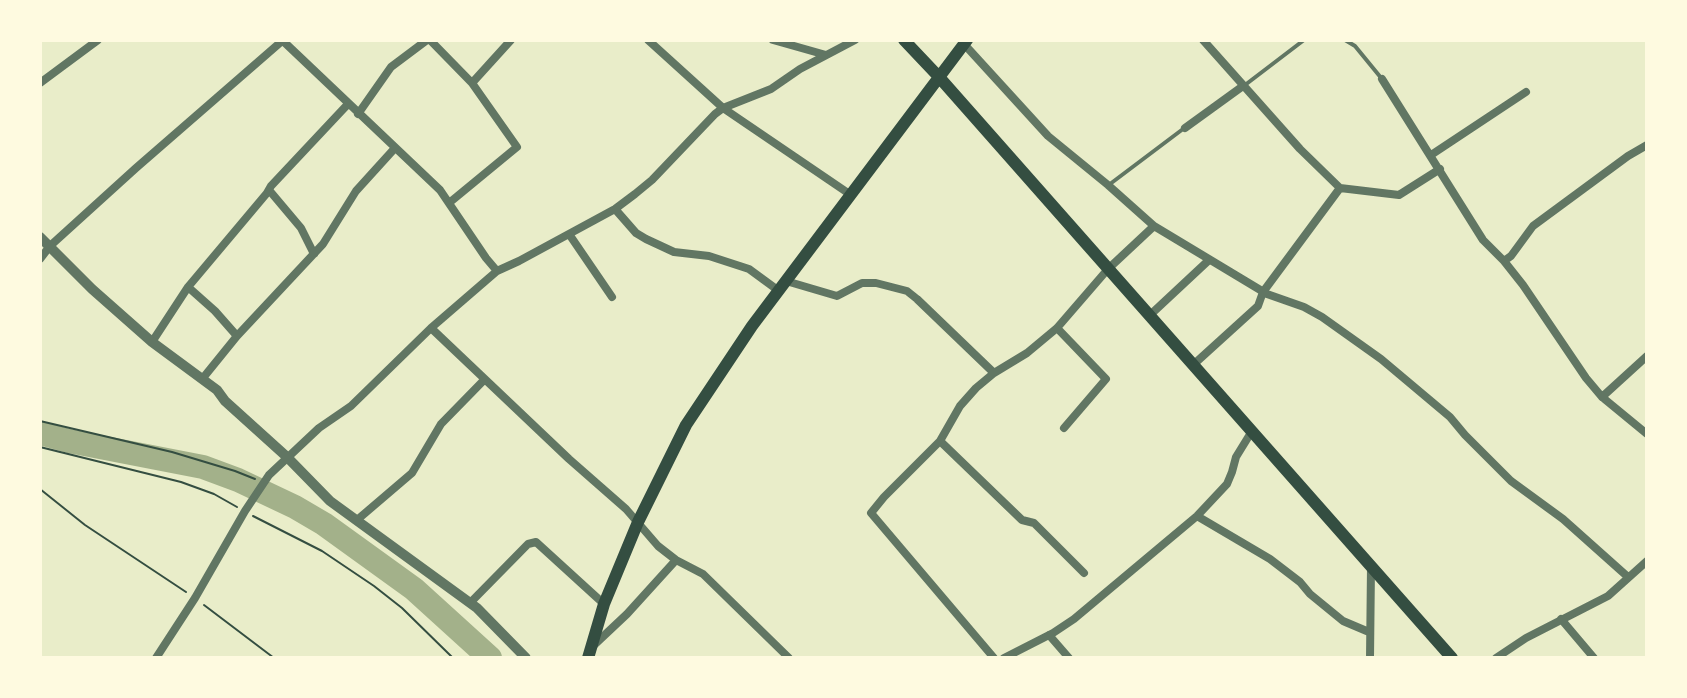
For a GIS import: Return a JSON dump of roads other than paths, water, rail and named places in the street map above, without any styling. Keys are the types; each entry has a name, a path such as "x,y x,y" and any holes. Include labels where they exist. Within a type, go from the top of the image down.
{"main road":[{"path":"904,40 1452,658"},
{"path":"590,653 604,604 638,522 686,425 752,326 966,42"}],"street":[{"path":"40,83 98,40"},
{"path":"40,259 50,246 282,40 440,190 497,271"},
{"path":"358,114 391,67 428,40 472,83 517,147 449,203"},
{"path":"472,83 511,40"},
{"path":"648,40 723,108 851,195"},
{"path":"773,40 827,55"},
{"path":"156,658 263,482 319,428 351,406 431,328 497,271 615,209 652,180 723,108 771,89 800,69 855,40"},
{"path":"1203,40 1300,149 1340,188 1399,195 1440,169"},
{"path":"966,42 1048,136 1154,226 1263,292 1322,317 1381,359 1450,417 1511,481 1563,519 1628,577"},
{"path":"1382,79 1483,240 1523,285 1586,378 1602,397 1647,434"},
{"path":"1185,128 1243,86"},
{"path":"1431,155 1526,92"},
{"path":"152,342 188,287 269,190 348,104"},
{"path":"1504,261 1533,226 1647,145"},
{"path":"203,378 237,336 323,244 356,191 395,148"},
{"path":"1193,365 1258,306 1263,292 1340,188"},
{"path":"269,190 301,228 314,254"},
{"path":"615,209 636,233 674,252 709,256 749,269 782,286 837,296 862,283 876,283 907,291 994,373"},
{"path":"994,658 871,513 940,441 960,406 976,388 1057,328 1108,269 1154,226"},
{"path":"569,234 612,297"},
{"path":"40,237 152,342 217,390 330,501 470,603 526,658"},
{"path":"1149,316 1209,260"},
{"path":"188,287 237,336"},
{"path":"431,328 638,522 658,546 703,574 789,658"},
{"path":"1057,328 1106,379 1064,428"},
{"path":"1602,397 1647,356"},
{"path":"357,520 412,473 441,424 485,379"},
{"path":"1004,658 1021,654 1074,619 1197,516 1227,484 1236,457 1252,431"},
{"path":"940,441 1022,520 1034,523 1084,573"},
{"path":"1197,516 1270,559 1343,621 1369,632"},
{"path":"470,603 528,544 536,542 604,604"},
{"path":"590,653 676,560"},
{"path":"1496,658 1526,638 1608,596 1647,561"},
{"path":"1370,658 1371,567"},
{"path":"1561,619 1594,658"},
{"path":"1049,635 1069,658"}],"lane":[{"path":"1243,86 1304,40"},
{"path":"1345,40 1355,46 1382,79"},
{"path":"1108,185 1185,128"}],"waterway":[{"path":"40,433 203,467 295,507 324,524 414,589 490,658"}]}
